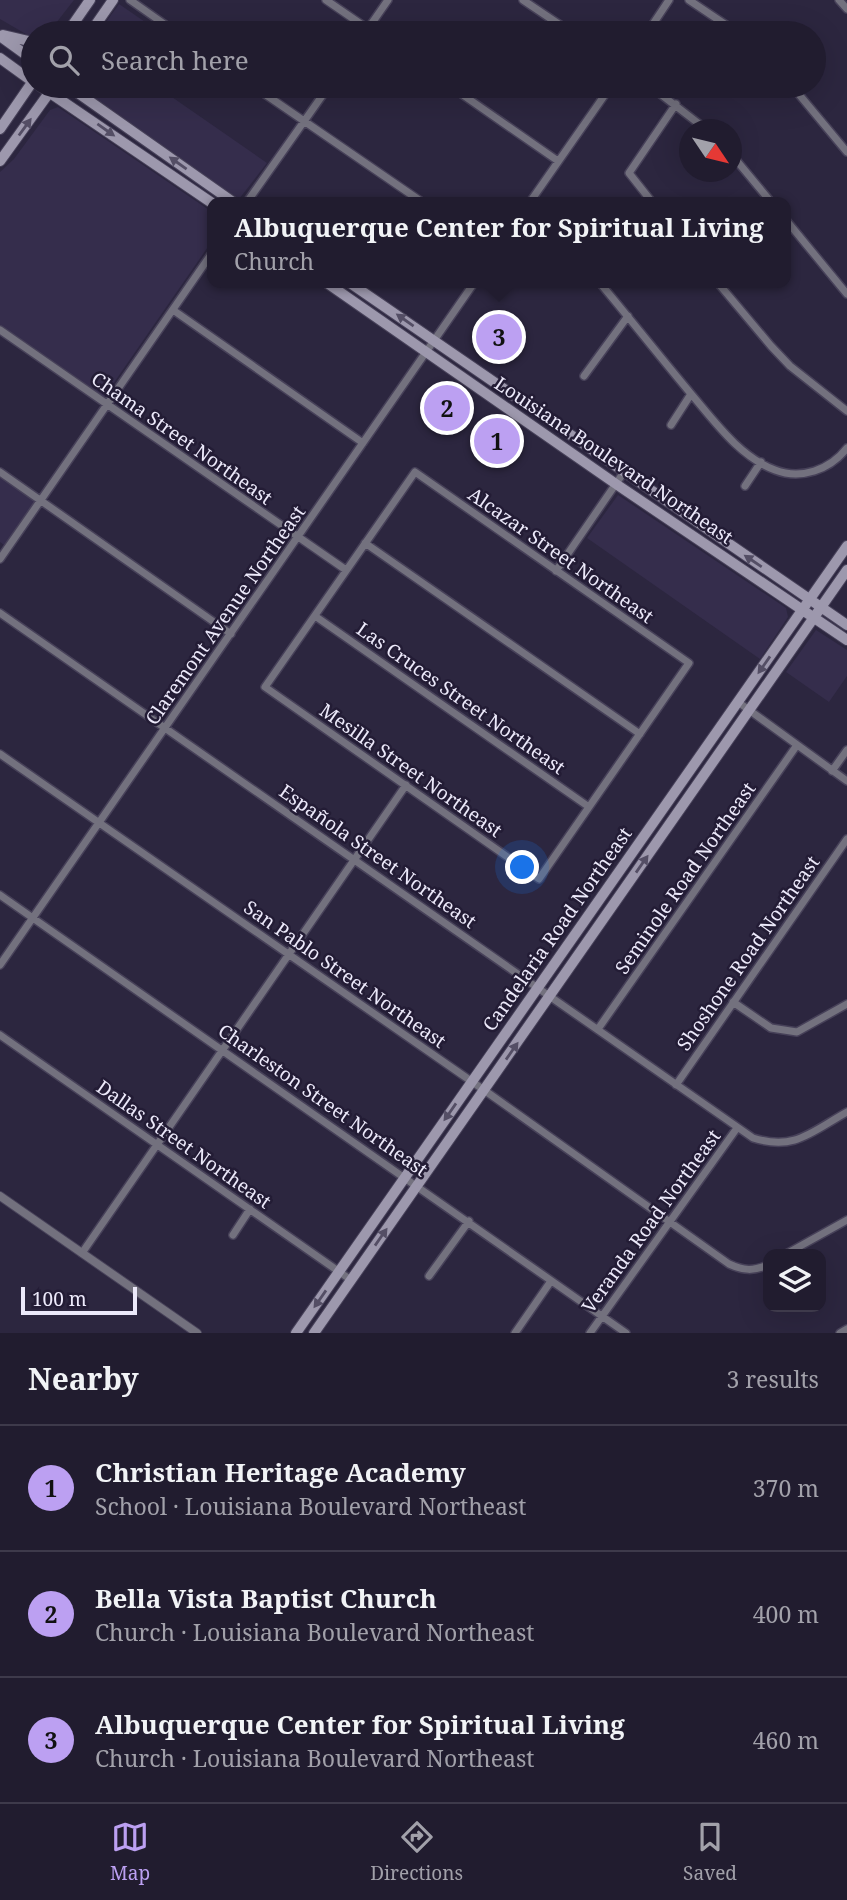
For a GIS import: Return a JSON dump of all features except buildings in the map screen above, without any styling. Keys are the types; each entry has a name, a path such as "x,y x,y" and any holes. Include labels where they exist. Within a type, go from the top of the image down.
{"main road":[{"path":"74,21 90,0"},
{"path":"98,21 113,0"},
{"path":"0,35 21,39"},
{"path":"0,35 21,52"},
{"path":"0,58 21,73"},
{"path":"0,129 22,98"},
{"path":"0,161 46,98"},
{"path":"65,98 207,199"},
{"path":"85,98 226,197"},
{"name":"Louisiana Boulevard Northeast","path":"334,288 616,484 847,640"},
{"name":"Louisiana Boulevard Northeast","path":"357,288 847,625"},
{"name":"Candelaria Road Northeast","path":"296,1333 847,546"},
{"name":"Candelaria Road Northeast","path":"314,1333 847,570"}],"street":[{"path":"130,0 160,21"},
{"path":"326,0 354,21"},
{"path":"376,21 388,0"},
{"path":"523,0 554,21"},
{"path":"655,21 670,0"},
{"path":"690,0 721,21"},
{"path":"839,0 847,9"},
{"path":"270,98 415,197"},
{"path":"251,197 320,98"},
{"path":"467,98 558,161"},
{"path":"533,197 603,98"},
{"path":"667,98 693,119"},
{"path":"802,98 847,152"},
{"path":"648,197 629,173 676,104"},
{"path":"742,167 767,197"},
{"path":"791,226 847,294"},
{"path":"0,559 207,260"},
{"name":"Claremont Avenue Northeast","path":"0,965 470,288"},
{"path":"604,288 725,434 761,463 773,469 799,474 811,472 831,463 847,448"},
{"path":"722,288 790,366 847,411"},
{"path":"173,310 363,443"},
{"path":"584,376 628,316"},
{"name":"Chama Street Northeast","path":"0,330 346,570"},
{"path":"670,425 691,394"},
{"path":"745,486 761,463"},
{"path":"0,472 231,634"},
{"name":"Alcazar Street Northeast","path":"365,543 415,472 689,663 640,734"},
{"path":"556,570 624,472"},
{"path":"315,616 365,543 640,734 589,807"},
{"name":"Española Street Northeast","path":"0,612 752,1138 772,1143 787,1143 847,1112"},
{"name":"Mesilla Street Northeast","path":"315,616 265,687 539,879 589,807"},
{"name":"Las Cruces Street Northeast","path":"315,616 589,807"},
{"path":"738,702 847,781"},
{"name":"Seminole Road Northeast","path":"598,1029 797,745"},
{"path":"832,771 847,750"},
{"name":"San Pablo Street Northeast","path":"0,754 472,1081 670,1222 740,1269 750,1271 763,1267"},
{"path":"82,1253 406,785"},
{"name":"Shoshone Road Northeast","path":"676,1085 847,839"},
{"name":"Charleston Street Northeast","path":"0,895 626,1333"},
{"path":"733,1002 771,1028 782,1032 797,1032 847,1004"},
{"name":"Dallas Street Northeast","path":"0,1035 351,1280"},
{"name":"Veranda Road Northeast","path":"590,1333 737,1128"},
{"path":"0,1196 197,1333"},
{"path":"233,1234 250,1209"},
{"path":"795,1249 847,1220"},
{"path":"429,1276 469,1222"},
{"path":"515,1333 551,1281"},
{"path":"841,1333 847,1329"}],"shaded area":[{"path":"0,0 74,0 58,21 21,21 21,31 0,19"},
{"path":"119,4 144,21 107,21"},
{"path":"95,98 173,98 267,163 241,197 236,197"},
{"path":"58,107 207,209 207,248 104,397 0,325 0,172 14,159 50,110"},
{"path":"0,477 35,501 4,545 0,542"},
{"path":"618,495 786,608 788,617 760,659 587,538"},
{"path":"816,630 847,650 847,676 829,702 786,672"}],"place":[{"name":"Albuquerque Center for Spiritual Living","path":"499,337"},
{"name":"Bella Vista Baptist Church","path":"447,408"},
{"name":"Christian Heritage Academy","path":"497,441"}]}
